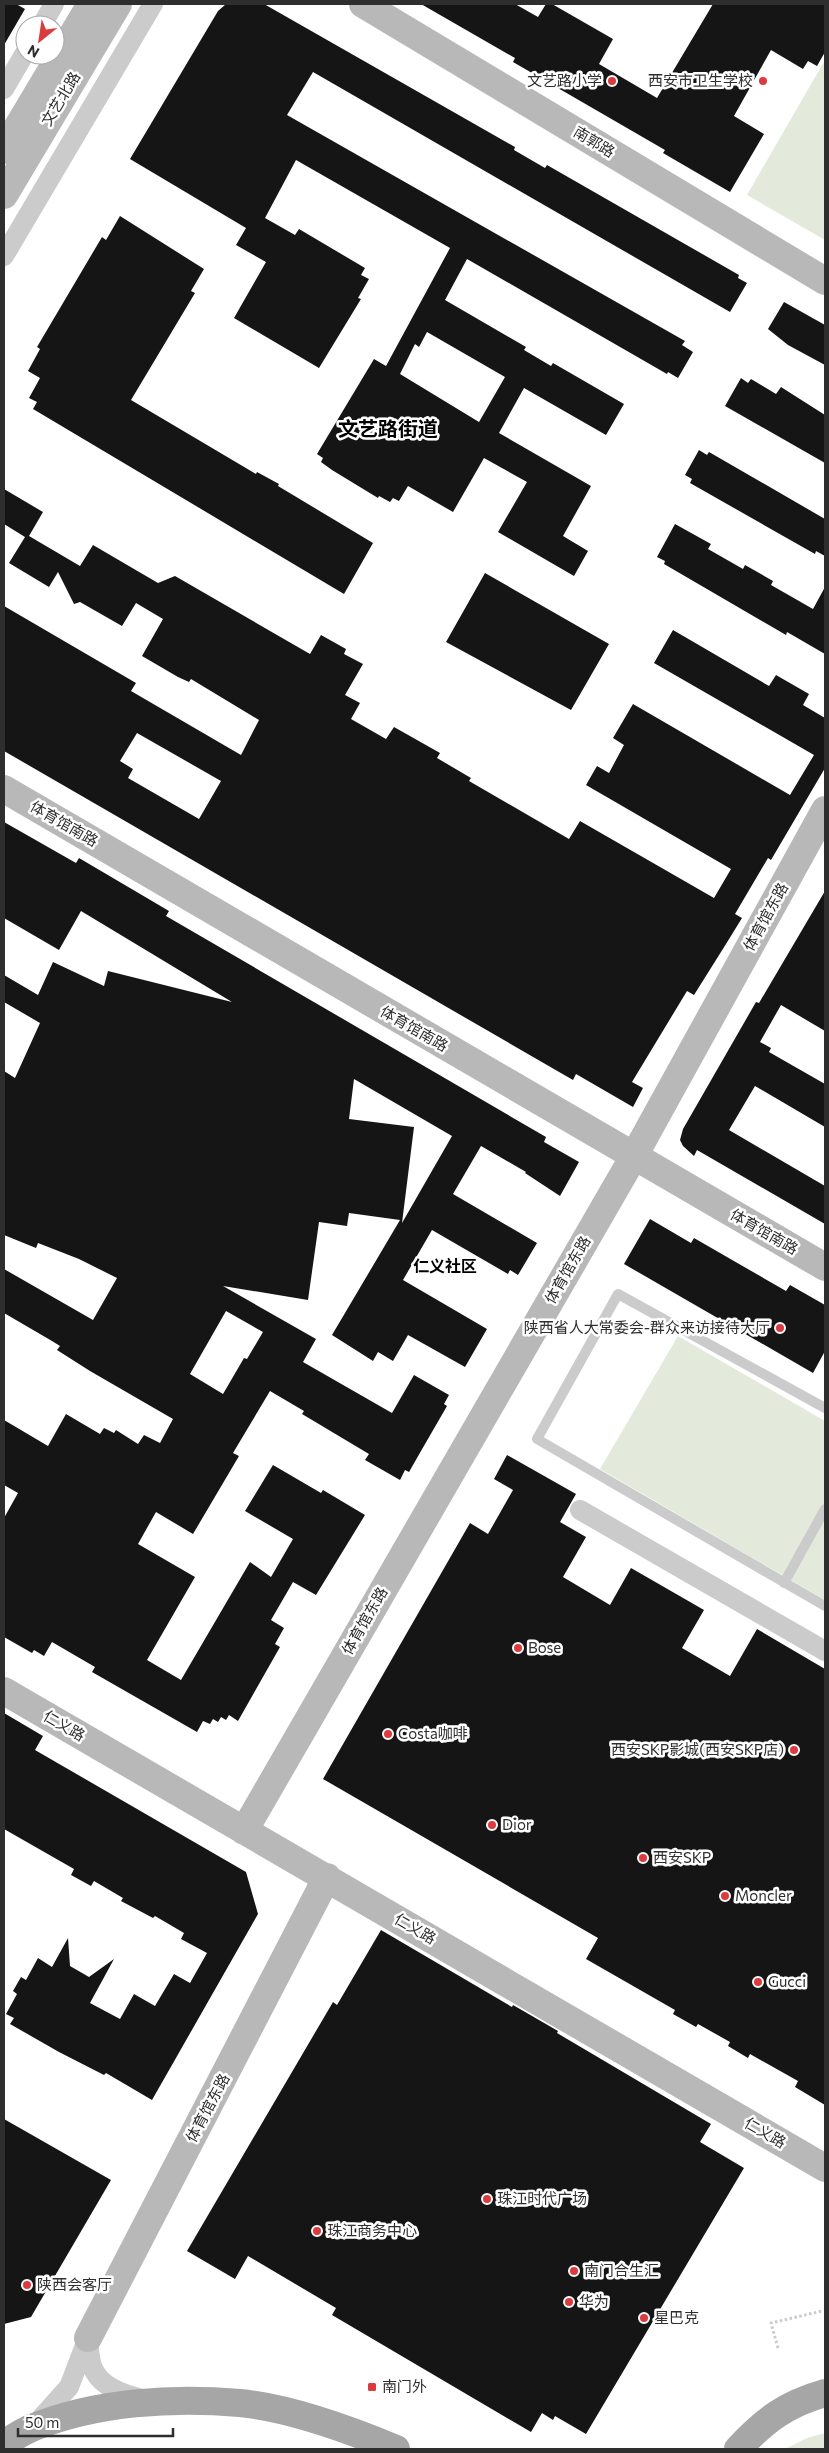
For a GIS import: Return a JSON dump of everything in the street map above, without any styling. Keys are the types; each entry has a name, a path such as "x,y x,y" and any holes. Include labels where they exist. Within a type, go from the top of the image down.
{"main road":[{"path":"738,2449 761,2424 799,2400 825,2393"},
{"path":"4,2444 33,2428 82,2412 161,2402 241,2404 296,2415 345,2429 396,2449"}],"street":[{"path":"48,15 54,4"},
{"name":"文艺北路","path":"4,150 91,4"},
{"name":"文艺北路","path":"4,195 118,4"},
{"path":"4,256 154,4"},
{"name":"南郭路","path":"363,4 825,281"},
{"path":"4,89 18,65"},
{"name":"体育馆南路","path":"4,789 825,1266"},
{"name":"体育馆东路","path":"244,1830 634,1156 825,810"},
{"path":"580,1510 825,1651"},
{"name":"仁义路","path":"4,1691 825,2168"},
{"name":"体育馆东路","path":"88,2338 327,1877"},
{"path":"88,2338 92,2367 100,2379 134,2397 161,2402"},
{"path":"33,2428 69,2387 88,2338"}],"lane":[{"path":"825,1408 618,1294 537,1439 825,1606"},
{"path":"784,1583 825,1509"}],"path":[{"path":"778,2348 771,2323 822,2311"}],"shaded area":[{"path":"825,60 825,240 747,195"},
{"path":"678,1336 825,1421 825,1600 600,1469"},
{"path":"825,2433 825,2449 785,2449 807,2438"}],"building":[{"path":"4,4 16,4 25,9 22,15 15,15 15,26 4,45"},
{"path":"226,4 264,4 515,147 514,150 545,168 547,165 739,275 738,278 747,283 730,312 313,72 287,115 685,341 682,345 693,352 678,378 668,372 667,374 467,259 445,300 526,347 524,350 551,366 553,363 624,404 606,435 524,388 499,433 591,486 563,536 588,551 574,576 498,532 527,482 484,458 453,512 408,486 399,501 393,498 390,502 379,496 378,498 332,470 321,462 323,458 317,454 374,359 386,366 450,248 296,160 265,218 295,235 299,229 365,268 361,275 369,279 358,298 361,299 319,368 234,318 266,262 236,245 246,228 130,159 218,11","holes":["427,332 505,377 479,422 400,374 415,344 419,347"]},
{"path":"421,4 515,4 538,17 546,4 552,4 613,39 599,64 657,98 713,4 825,4 825,52 817,66 808,61 803,69 771,50 734,116 764,134 730,192 663,153 665,150 513,62 515,58"},
{"path":"120,216 204,269 191,291 195,293 131,400 256,474 257,472 279,484 278,486 373,543 344,594 33,409 37,402 29,398 40,378 28,371 40,349 37,347 102,237 106,240"},
{"path":"784,302 825,325 825,365 788,345 768,329"},
{"path":"741,378 748,383 751,379 776,394 781,387 825,415 825,463 725,406"},
{"path":"699,450 707,455 709,452 825,519 825,556 816,551 815,554 690,483 692,479 685,475"},
{"path":"4,489 43,512 29,536 80,566 93,545 158,583 175,576 310,654 321,635 346,649 344,654 363,664 345,695 360,703 351,719 386,739 394,727 440,753 437,758 471,778 469,781 569,839 580,821 714,898 731,869 586,785 597,766 609,773 624,745 613,738 633,704 790,795 814,755 654,663 673,630 769,686 776,675 809,694 803,705 825,718 825,768 771,860 768,858 735,914 742,918 694,995 687,991 632,1082 643,1088 633,1107 576,1074 573,1080 4,751 4,606 136,683 131,691 241,755 259,720 191,679 189,682 178,677 142,656 163,619 136,603 122,626 80,602 74,604 58,572 49,587 9,563 25,537 4,524","holes":["137,733 221,781 199,819 128,778 133,769 120,761"]},
{"path":"675,524 711,544 708,549 743,569 745,565 773,581 771,585 813,609 825,587 825,654 787,632 786,635 664,564 665,561 657,557"},
{"path":"485,573 609,644 571,710 446,642"},
{"path":"4,822 76,863 79,858 169,911 166,916 546,1137 544,1142 579,1162 560,1196 526,1172 481,1146 453,1194 537,1243 518,1275 510,1270 508,1274 432,1230 403,1280 487,1329 465,1367 408,1335 393,1361 378,1352 373,1361 332,1335 400,1220 349,1213 347,1226 319,1222 308,1300 223,1286 316,1339 303,1362 392,1413 414,1375 449,1395 444,1404 447,1406 409,1472 405,1470 400,1480 365,1460 369,1454 302,1414 304,1411 270,1391 233,1453 239,1456 193,1534 156,1512 138,1544 195,1577 147,1660 181,1680 250,1562 271,1577 293,1539 245,1511 273,1465 321,1493 323,1490 365,1515 316,1595 293,1582 271,1620 284,1628 275,1644 280,1647 238,1721 229,1715 226,1720 221,1717 218,1722 213,1719 210,1724 203,1721 197,1732 92,1672 95,1667 52,1642 44,1656 34,1650 32,1653 4,1637 4,1518 18,1493 4,1485 4,1420 48,1446 66,1414 100,1434 104,1428 114,1433 116,1430 138,1444 144,1435 160,1443 173,1419 90,1371 57,1350 60,1346 4,1313 4,1269 93,1320 117,1278 79,1259 38,1243 36,1248 4,1235 4,1071 15,1078 40,1023 4,1002 4,975 38,995 53,962 104,986 108,971 232,1002 81,911 59,950 4,918","holes":["354,1079 452,1136 402,1223 414,1127 349,1119","226,1311 263,1332 247,1359 244,1358 223,1394 190,1374"]},
{"path":"825,891 825,1031 781,1005 760,1042 771,1048 769,1052 825,1084 825,1127 755,1086 729,1130 825,1186 825,1224 697,1150 694,1156 683,1146 680,1140 683,1129 756,1002 759,1003"},
{"name":"陕西省人大常委会-群众来访接待大厅","path":"650,1219 691,1243 694,1238 786,1291 790,1285 825,1305 825,1351 813,1373 624,1264"},
{"name":"西安SKP","path":"507,1455 576,1494 560,1522 586,1537 563,1577 610,1605 631,1568 704,1610 682,1648 730,1676 757,1629 825,1669 825,2105 795,2087 798,2081 750,2054 748,2058 728,2046 730,2042 698,2024 696,2027 673,2014 675,2010 586,1959 598,1938 323,1779 470,1523 488,1534 513,1490 494,1479"},
{"path":"4,1713 43,1736 35,1750 246,1872 258,1914 152,2100 106,2073 104,2075 10,2024 14,2018 6,2014 17,1994 13,1991 21,1977 26,1980 38,1958 52,1967 68,1938 70,1966 89,1977 114,1959 90,2003 120,2019 134,1994 155,2006 174,1974 190,1983 207,1953 181,1939 184,1933 155,1916 153,1918 121,1901 123,1898 94,1881 91,1886 71,1875 74,1869 4,1829"},
{"path":"381,1930 512,2007 513,2005 558,2031 557,2033 711,2124 700,2142 744,2168 586,2434 555,2416 553,2420 542,2413 531,2432 332,2315 336,2308 248,2256 235,2279 187,2251 333,2002 337,2005"},
{"path":"4,2119 111,2180 31,2317 4,2324"}],"place":[{"name":"文艺路小学","path":"612,81"},
{"name":"西安市卫生学校","path":"763,81"},
{"name":"陕西省人大常委会-群众来访接待大厅","path":"780,1328"},
{"name":"Bose","path":"518,1648"},
{"name":"Costa咖啡","path":"388,1734"},
{"name":"西安SKP影城(西安SKP店)","path":"794,1750"},
{"name":"Dior","path":"492,1825"},
{"name":"西安SKP","path":"643,1858"},
{"name":"Moncler","path":"725,1896"},
{"name":"Gucci","path":"758,1982"},
{"name":"珠江时代广场","path":"487,2199"},
{"name":"珠江商务中心","path":"317,2231"},
{"name":"南门合生汇","path":"574,2271"},
{"name":"陕西会客厅","path":"27,2285"},
{"name":"华为","path":"569,2302"},
{"name":"星巴克","path":"644,2318"},
{"name":"南门外","path":"372,2387"}],"district":[{"name":"文艺路街道","path":"388,429"},
{"name":"仁义社区","path":"445,1266"}]}
